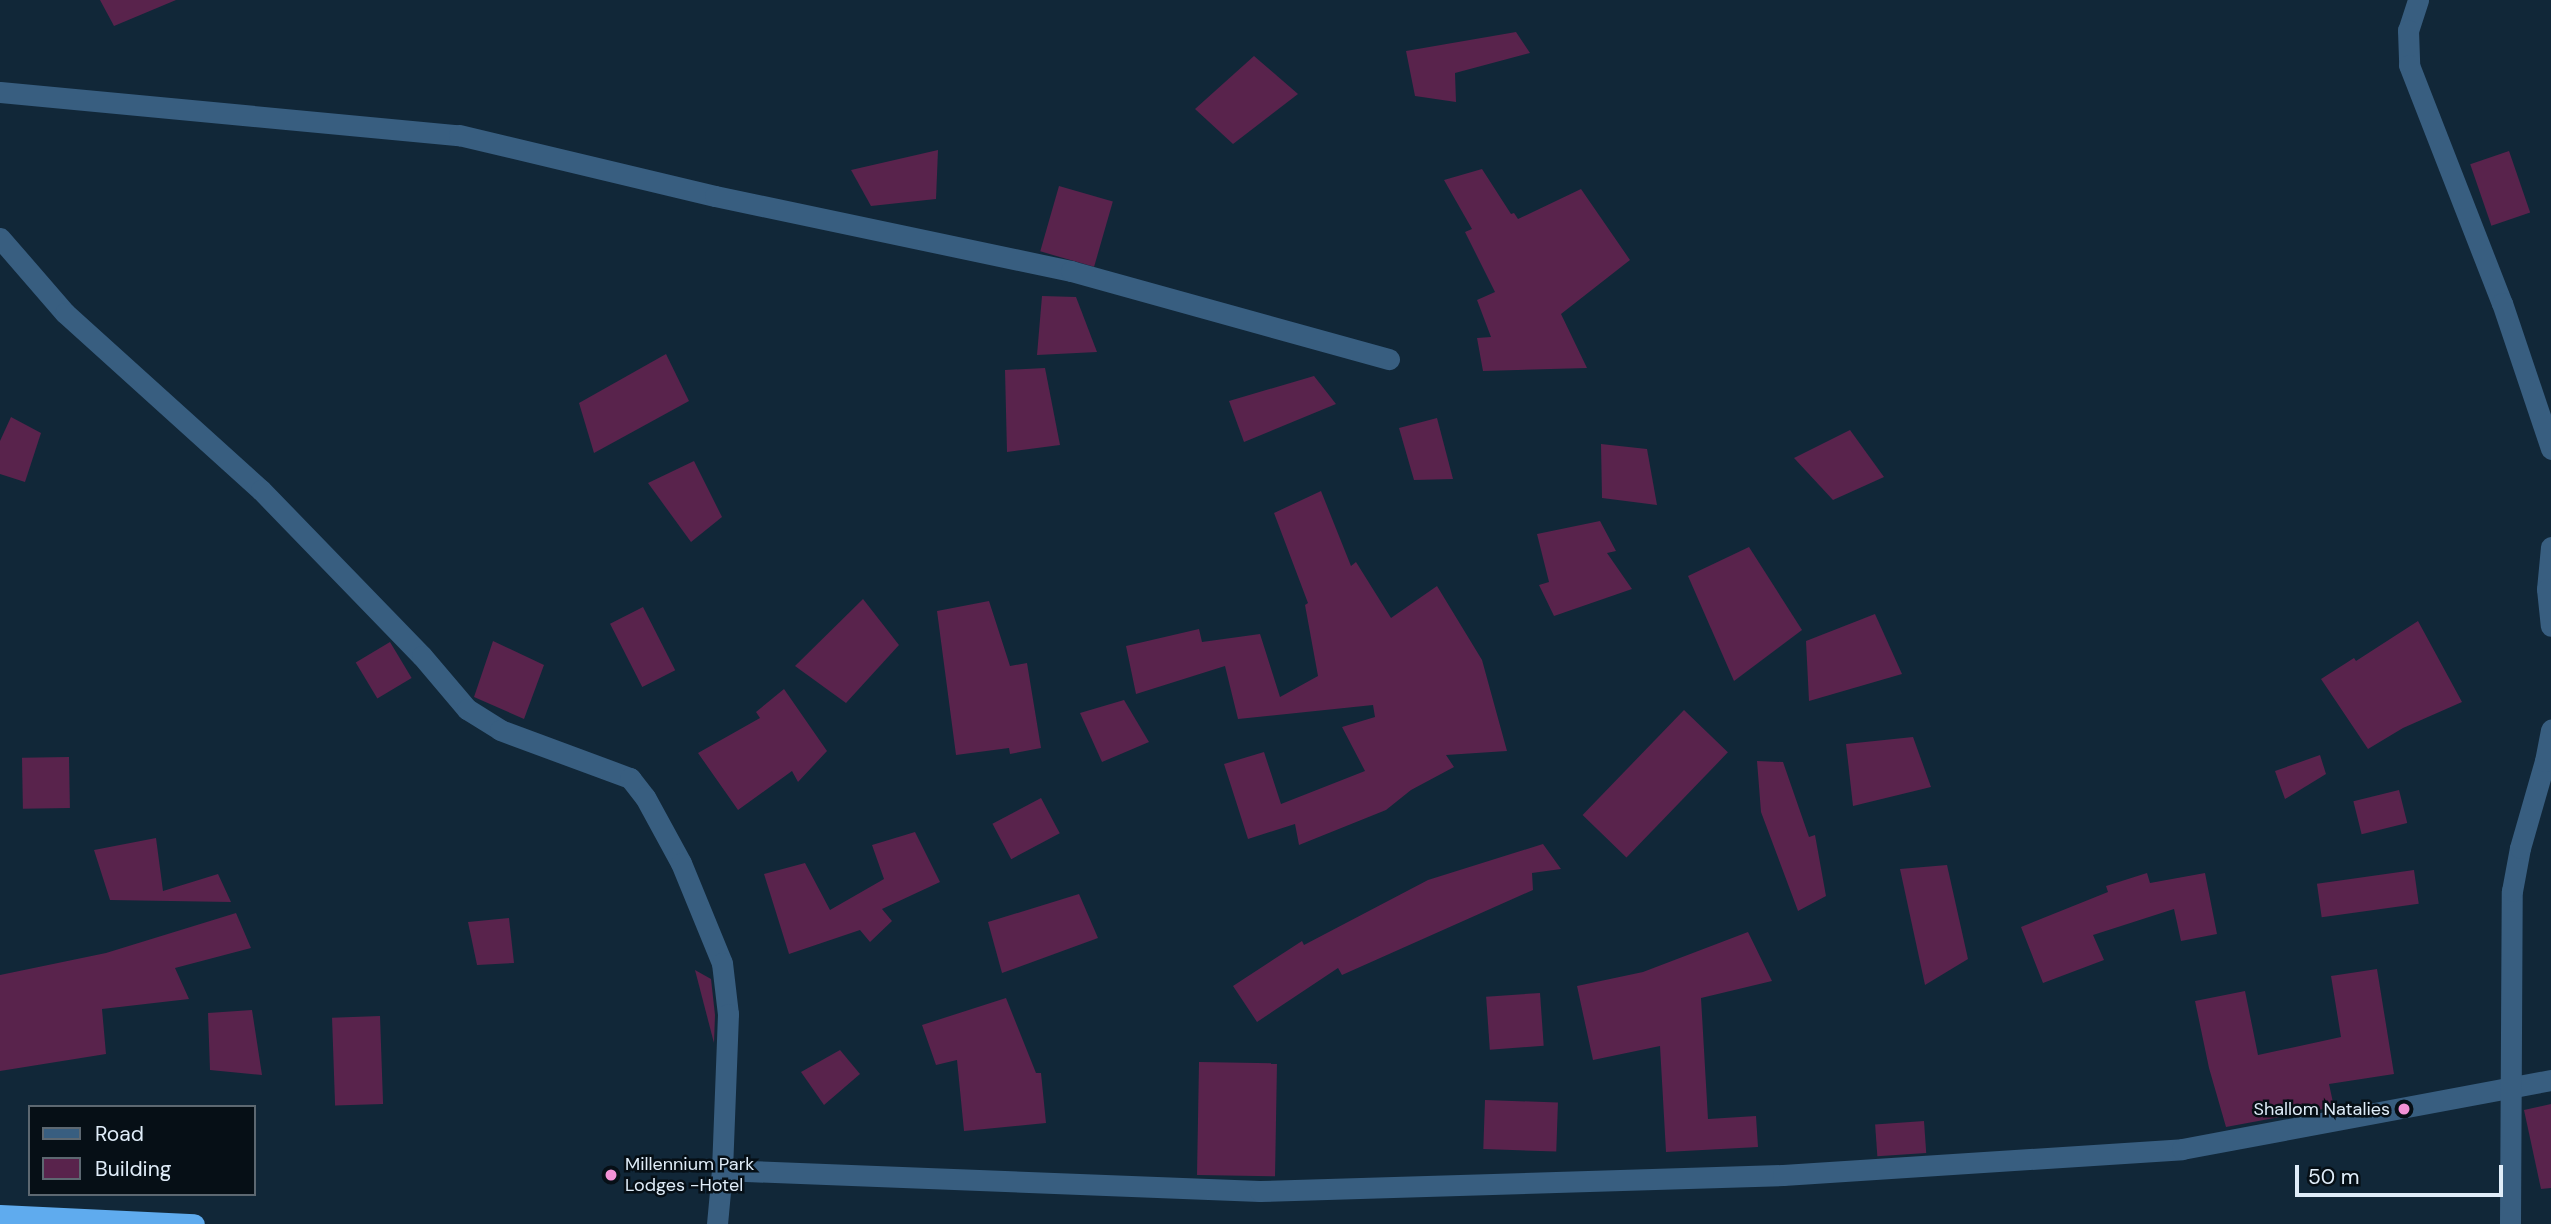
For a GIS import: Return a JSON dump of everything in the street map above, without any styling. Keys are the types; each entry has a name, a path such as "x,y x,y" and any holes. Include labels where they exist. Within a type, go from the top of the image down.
{"highway":[{"path":"0,1215 194,1224"}],"street":[{"path":"2418,0 2407,30 2409,65 2502,303 2551,449"},
{"path":"0,92 459,135 715,196 1071,271 1389,359"},
{"path":"0,238 65,313 270,499 422,656 467,709 500,730 630,778 645,797 681,863 722,963 728,1014 718,1224"},
{"path":"2551,547 2547,589 2551,626"},
{"path":"2510,1224 2512,891 2520,848 2551,730"},
{"path":"722,1170 1260,1191 1783,1175 2182,1149 2551,1080"}],"building":[{"path":"100,0 176,0 114,26"},
{"path":"1516,32 1530,53 1455,73 1456,102 1415,96 1406,51"},
{"path":"1254,56 1298,94 1233,144 1195,109"},
{"path":"938,150 936,199 871,206 851,170"},
{"path":"2509,151 2530,212 2491,226 2470,164"},
{"path":"1482,169 1511,214 1514,213 1518,219 1581,189 1630,260 1561,314 1587,368 1483,371 1477,338 1491,337 1477,300 1495,292 1465,232 1472,229 1444,180"},
{"path":"1059,186 1113,201 1094,267 1040,251"},
{"path":"1042,296 1076,297 1097,352 1037,355"},
{"path":"666,354 689,401 594,453 579,403"},
{"path":"1045,368 1060,445 1007,452 1005,370"},
{"path":"1314,376 1336,404 1244,442 1229,401"},
{"path":"11,417 41,433 25,482 0,474 0,441"},
{"path":"1437,418 1453,479 1414,480 1399,428"},
{"path":"1850,430 1884,477 1833,500 1794,458"},
{"path":"1601,444 1647,449 1657,505 1602,498"},
{"path":"694,461 722,517 691,542 648,483"},
{"path":"1321,491 1351,566 1356,562 1391,618 1437,586 1482,660 1507,751 1446,755 1454,767 1411,790 1386,810 1299,845 1295,824 1248,839 1224,764 1264,752 1281,804 1365,771 1342,727 1375,717 1373,705 1238,719 1225,666 1136,694 1126,646 1199,629 1202,642 1260,634 1280,697 1318,676 1305,605 1308,603 1274,513"},
{"path":"1600,521 1616,551 1607,553 1632,589 1554,616 1539,585 1549,582 1537,534"},
{"path":"1749,547 1802,630 1734,681 1688,576"},
{"path":"863,599 899,645 846,703 795,666"},
{"path":"989,601 1010,666 1027,663 1041,748 1010,754 1009,748 956,755 937,611"},
{"path":"643,607 675,670 642,687 610,624"},
{"path":"1875,614 1902,674 1809,701 1806,641"},
{"path":"2418,621 2462,702 2403,728 2368,749 2321,679 2354,658 2356,661"},
{"path":"493,641 544,665 524,719 474,697"},
{"path":"390,642 412,678 377,699 356,663"},
{"path":"784,689 827,751 798,782 792,771 738,810 698,753 760,718 756,712"},
{"path":"1124,700 1149,742 1102,762 1080,713"},
{"path":"1684,710 1728,752 1626,857 1583,815"},
{"path":"1913,737 1931,787 1853,806 1846,744"},
{"path":"2320,755 2326,774 2285,799 2275,771"},
{"path":"69,757 70,808 23,809 22,758"},
{"path":"1757,761 1783,762 1809,837 1815,835 1826,896 1798,911 1761,812"},
{"path":"2399,790 2407,823 2362,834 2353,801"},
{"path":"1041,798 1060,833 1011,859 992,824"},
{"path":"915,832 940,882 882,909 892,921 870,942 860,930 789,954 764,874 805,863 830,910 884,879 872,845"},
{"path":"156,838 163,891 218,874 231,902 110,900 94,850"},
{"path":"1543,844 1561,869 1532,873 1533,890 1342,975 1338,968 1257,1022 1233,986 1302,941 1304,945 1428,880"},
{"path":"1947,865 1968,959 1925,985 1900,869"},
{"path":"2414,870 2419,904 2322,917 2317,884"},
{"path":"2147,873 2150,883 2205,873 2217,934 2181,941 2174,909 2093,935 2104,960 2043,983 2021,927 2108,892 2106,886"},
{"path":"1079,894 1098,938 1002,973 988,922"},
{"path":"236,913 251,948 175,968 189,999 102,1009 106,1054 0,1071 0,975 106,953"},
{"path":"509,918 514,963 477,965 468,922"},
{"path":"1748,932 1772,981 1701,998 1708,1119 1756,1116 1758,1147 1666,1152 1660,1046 1593,1060 1577,986 1643,972"},
{"path":"2377,969 2394,1074 2329,1084 2334,1107 2226,1127 2209,1068 2195,1001 2245,991 2258,1055 2341,1037 2331,976"},
{"path":"695,970 711,979 715,1015 714,1043"},
{"path":"1540,993 1544,1046 1490,1050 1486,997"},
{"path":"1006,998 1036,1073 1041,1073 1046,1123 964,1131 957,1060 936,1065 922,1025"},
{"path":"252,1010 262,1075 210,1070 208,1013"},
{"path":"380,1016 383,1104 335,1106 332,1018"},
{"path":"840,1050 860,1074 824,1105 801,1072"},
{"path":"1199,1062 1277,1063 1275,1176 1197,1175"},
{"path":"1485,1100 1558,1103 1556,1152 1483,1149"},
{"path":"2551,1104 2551,1188 2541,1189 2524,1110"},
{"path":"1924,1121 1926,1153 1877,1156 1875,1124"}],"place":[{"name":"Shallom Natalies","path":"2404,1109"},
{"name":"Millennium Park Lodges -Hotel","path":"611,1175"}]}
